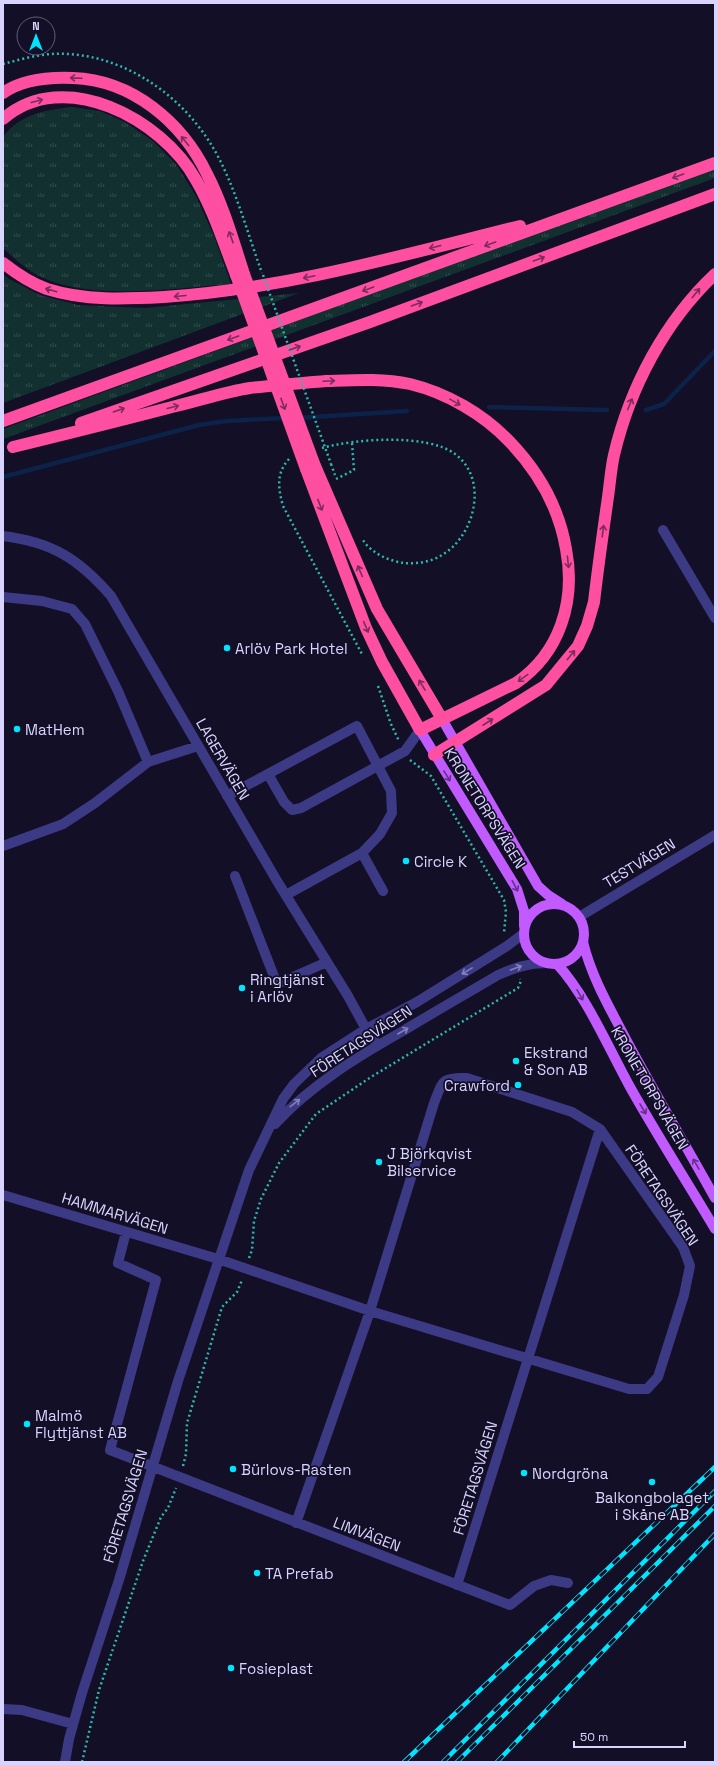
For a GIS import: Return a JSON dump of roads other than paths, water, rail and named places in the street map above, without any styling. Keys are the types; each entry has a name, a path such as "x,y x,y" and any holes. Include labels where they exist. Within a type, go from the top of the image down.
{"highway":[{"path":"3,93 32,80 85,78 111,84 133,93 154,108 188,144 207,173 240,274 311,467 366,628 382,662 420,730 442,718 500,692 528,675 546,654 559,632 570,590 570,573 565,540 550,498 532,468 504,436 481,417 454,400 409,384 370,380 314,382 248,389 8,449"},
{"path":"3,119 11,112 27,104 46,98 68,96 97,101 126,114 156,135 180,157 196,179 240,274"},
{"path":"3,421 715,163"},
{"path":"8,449 370,322 715,194"},
{"path":"3,262 22,278 46,289 68,294 87,297 128,299 179,296 231,290 322,274 582,211"},
{"path":"434,754 455,743 546,685 578,646 588,626 594,602 614,455 629,407 647,364 672,323 702,286 715,274"},
{"path":"311,467 377,609 442,718"}],"main road":[{"name":"KRONETORPSVÄGEN","path":"442,718 538,886 562,904"},
{"name":"KRONETORPSVÄGEN","path":"420,730 517,889 524,911 524,930"},
{"path":"550,903 562,904 572,909 579,916 584,934 583,942 573,957 557,964 546,963 534,957 526,947 524,930 530,915 539,907 550,903"},
{"name":"KRONETORPSVÄGEN","path":"583,942 588,961 598,986 652,1087 715,1198"},
{"name":"KRONETORPSVÄGEN","path":"557,964 568,976 580,996 638,1101 715,1229"}],"street":[{"path":"663,530 715,618"},
{"name":"LAGERVÄGEN","path":"3,536 34,541 62,552 74,560 97,580 111,596 227,796 366,1029 378,1046"},
{"path":"3,597 42,601 72,609 85,624 118,691 148,762"},
{"path":"227,796 357,726 391,791 392,813 380,834 362,853 286,895"},
{"path":"268,774 284,802 292,810 302,808 405,751 420,730"},
{"path":"3,846 62,824 95,803 148,762 198,746"},
{"name":"TESTVÄGEN","path":"579,916 715,835"},
{"path":"362,853 383,891"},
{"path":"235,876 277,984 327,962"},
{"name":"FÖRETAGSVÄGEN","path":"65,1762 73,1724 178,1381 249,1170 283,1100 294,1084 321,1058 366,1029 417,1002 507,946 524,930"},
{"name":"FÖRETAGSVÄGEN","path":"268,1131 290,1107 334,1073 378,1046 498,975 530,963 546,963"},
{"name":"FÖRETAGSVÄGEN","path":"218,1260 370,1311 629,1389 647,1389 658,1377 684,1296 690,1266 682,1247 600,1129 572,1112 467,1078 451,1077 442,1083 370,1311 296,1523"},
{"name":"FÖRETAGSVÄGEN","path":"457,1585 600,1129"},
{"name":"HAMMARVÄGEN","path":"3,1196 218,1260"},
{"name":"LIMVÄGEN","path":"126,1232 118,1263 156,1280 110,1450 510,1605 534,1586 551,1580 568,1583"},
{"path":"3,1709 22,1710 73,1724"}],"waterway":[{"path":"646,410 664,404 715,351"},
{"path":"489,407 607,410"},
{"path":"297,418 407,411"},
{"path":"3,477 199,425 226,421 286,418"}],"railway":[{"path":"404,1762 715,1467"},
{"path":"443,1762 715,1491"},
{"path":"457,1762 715,1506"},
{"path":"497,1762 715,1534"}],"place":[{"name":"Arlöv Park Hotel","path":"227,648"},
{"name":"MatHem","path":"17,729"},
{"name":"Circle K","path":"406,861"},
{"name":"Ringtjänst i Arlöv","path":"242,988"},
{"name":"Ekstrand & Son AB","path":"516,1061"},
{"name":"Crawford","path":"518,1085"},
{"name":"J Björkqvist Bilservice","path":"379,1162"},
{"name":"Malmö Flyttjänst AB","path":"27,1424"},
{"name":"Bürlovs-Rasten","path":"233,1469"},
{"name":"Nordgröna","path":"524,1473"},
{"name":"Balkongbolaget i Skåne AB","path":"652,1482"},
{"name":"TA Prefab","path":"257,1573"},
{"name":"Fosieplast","path":"231,1668"}]}
